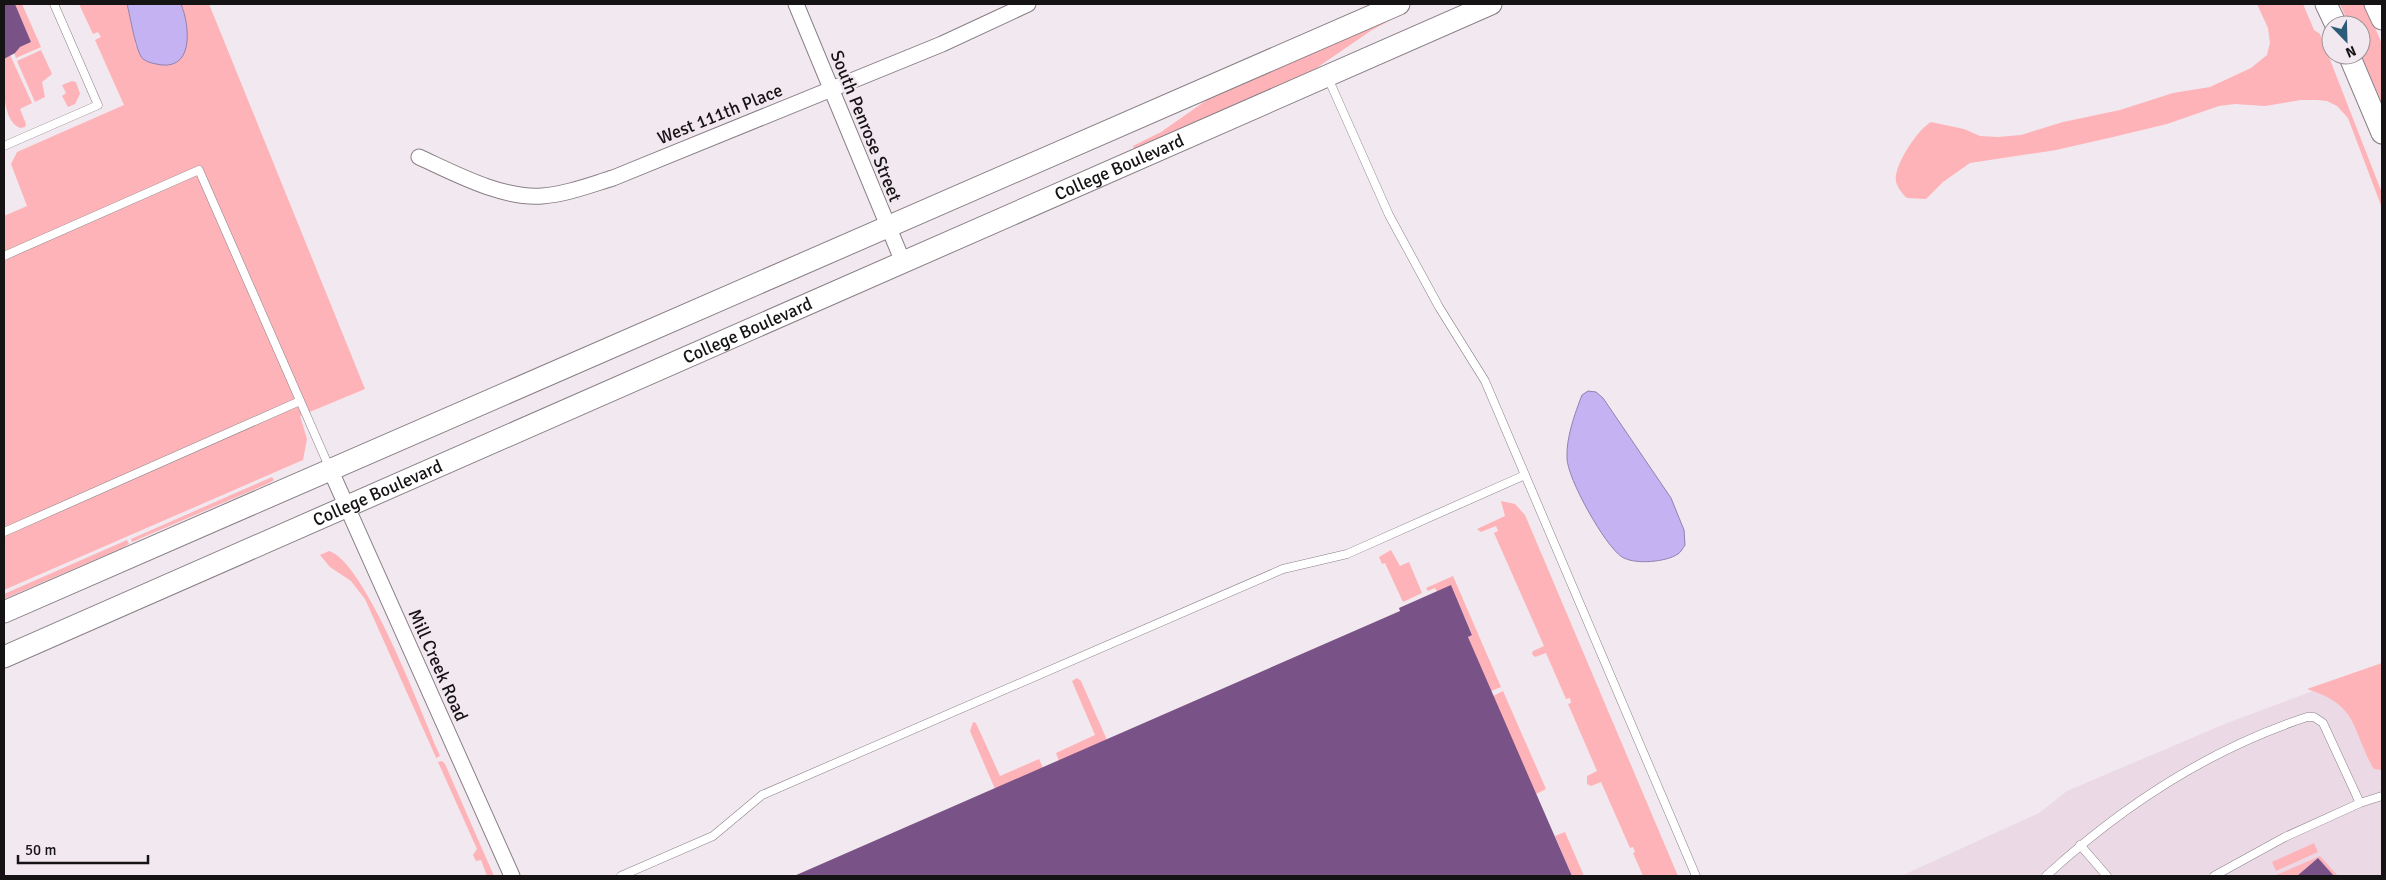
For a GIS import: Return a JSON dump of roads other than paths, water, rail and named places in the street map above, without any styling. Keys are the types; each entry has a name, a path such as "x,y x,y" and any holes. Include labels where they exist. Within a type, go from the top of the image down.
{"main road":[{"path":"4,612 887,225 1399,4"},
{"name":"College Boulevard","path":"4,657 1491,4"},
{"path":"2376,4 2382,19"},
{"path":"2353,65 2382,133"}],"street":[{"name":"South Penrose Street","path":"796,4 902,262"},
{"name":"West 111th Place","path":"419,157 479,184 523,195 541,196 575,190 613,178 942,44 1028,4"},
{"name":"Mill Creek Road","path":"330,469 512,876"}],"lane":[{"path":"4,146 98,105 54,4"},
{"path":"1327,76 1389,215 1439,307 1485,381 1696,876"},
{"path":"4,256 199,170 330,469"},
{"path":"4,532 300,401"},
{"path":"621,876 713,836 762,795 1283,569 1347,554 1526,476"},
{"path":"2046,876 2080,845 2172,781 2220,753 2307,717 2314,717 2323,723 2360,803"},
{"path":"2214,876 2285,837 2360,803 2382,796"},
{"path":"2080,845 2107,876"}]}
